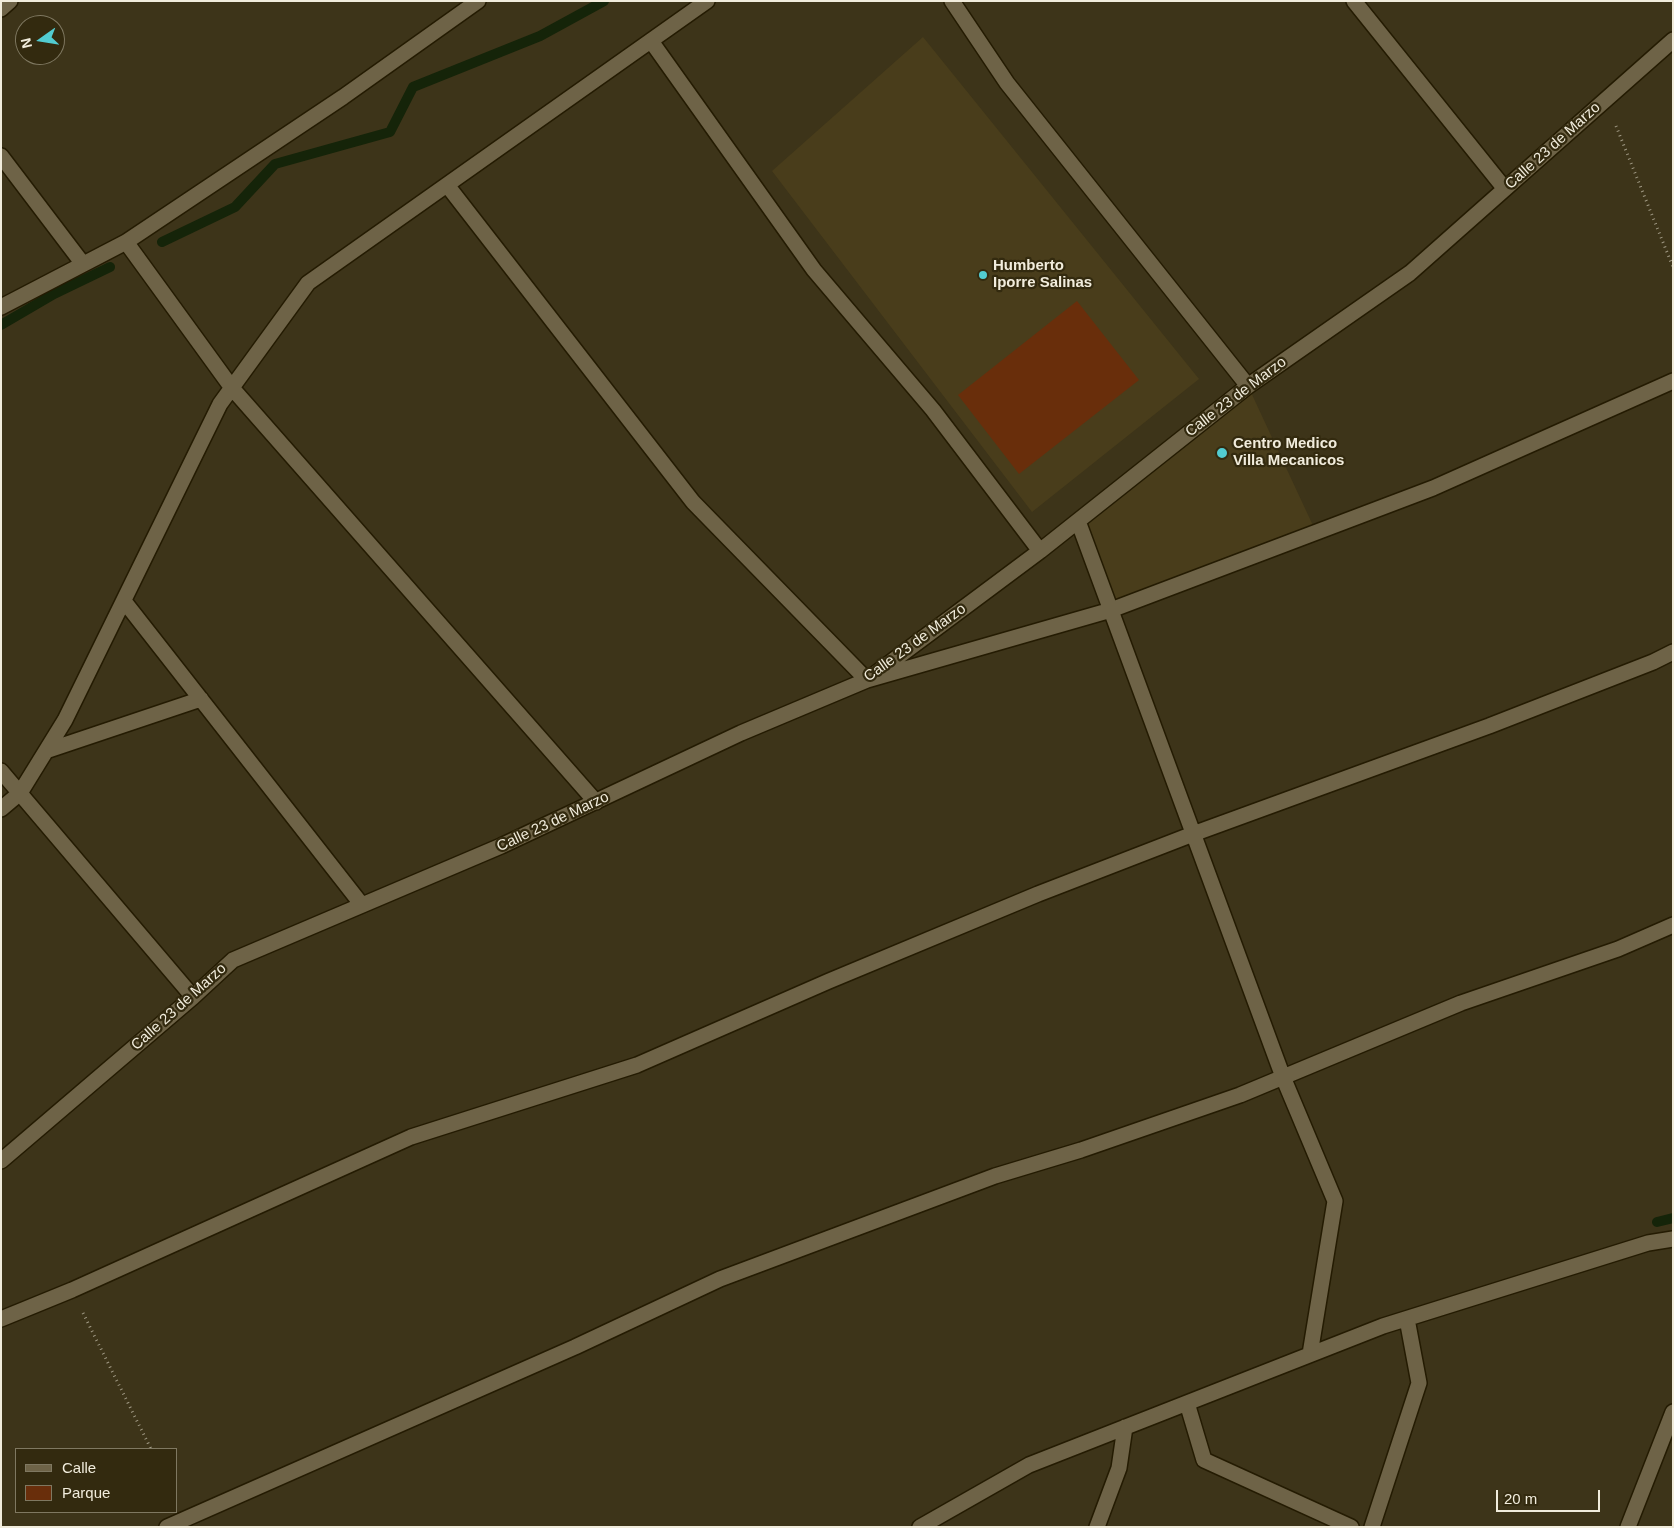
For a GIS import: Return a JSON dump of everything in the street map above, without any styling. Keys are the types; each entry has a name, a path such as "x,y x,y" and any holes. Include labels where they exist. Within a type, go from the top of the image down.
{"street":[{"path":"1,9 10,1"},
{"path":"1,306 126,242 343,97 478,1"},
{"path":"1,809 20,793 65,720 220,404 308,284 707,1"},
{"path":"952,1 1007,83 1248,386"},
{"path":"1354,1 1505,189"},
{"name":"Calle 23 de Marzo","path":"1,1160 193,997 233,960 501,846 741,733 866,680 1040,552 1248,386 1410,273 1673,40"},
{"path":"651,41 814,270 933,410 1040,552"},
{"path":"1,156 83,264"},
{"path":"447,185 693,502 866,680 1111,610 1433,488 1673,381"},
{"path":"126,242 232,388 596,802"},
{"path":"1078,521 1283,1078 1336,1201 1310,1354"},
{"path":"124,601 362,905"},
{"path":"1,1320 72,1290 411,1137 637,1066 868,964 1029,898 1193,834 1489,726 1653,662 1673,652"},
{"path":"46,751 201,699"},
{"path":"1,771 193,997"},
{"path":"167,1527 575,1347 720,1279 995,1176 1081,1150 1240,1095 1461,1003 1618,949 1673,926"},
{"path":"920,1527 1029,1465 1383,1326 1648,1243 1673,1240"},
{"path":"1372,1527 1419,1383 1407,1319"},
{"path":"1187,1403 1204,1460 1351,1527"},
{"path":"1628,1527 1673,1412"},
{"path":"1097,1527 1119,1468 1125,1427"}],"path":[{"path":"1605,100 1673,266"},
{"path":"72,1290 151,1448"}],"shaded area":[{"name":"Humberto Iporre Salinas","path":"923,37 1199,379 1032,512 772,171"},
{"name":"Centro Medico Villa Mecanicos","path":"1248,386 1316,532 1111,610 1078,521"}],"green space":[{"path":"1077,301 1139,380 1019,474 958,395"}],"waterway":[{"path":"162,242 235,207 275,164 390,132 413,87 540,36 604,1"},
{"path":"1,325 54,294 110,267"},
{"path":"1657,1222 1673,1218"}],"place":[{"name":"Humberto Iporre Salinas","path":"983,275"},
{"name":"Centro Medico Villa Mecanicos","path":"1222,453"}]}
